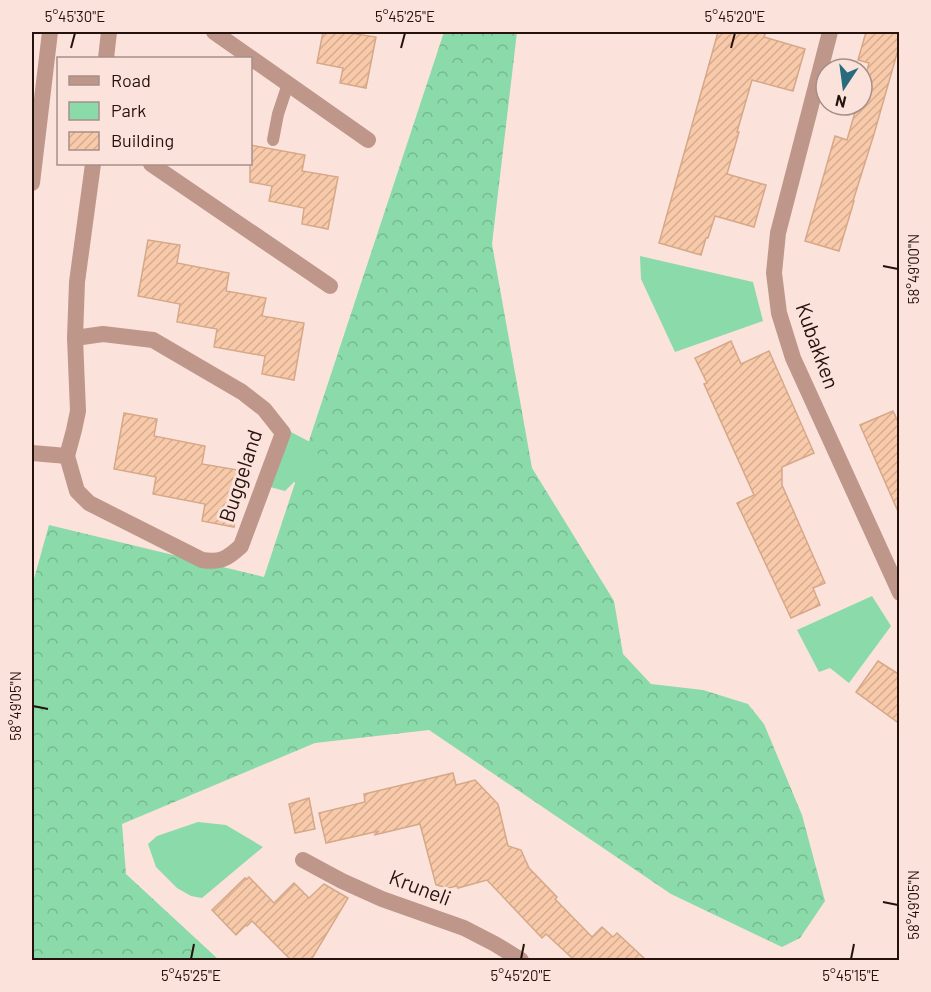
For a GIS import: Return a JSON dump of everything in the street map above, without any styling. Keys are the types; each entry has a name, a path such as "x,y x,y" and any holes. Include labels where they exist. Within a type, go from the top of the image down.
{"street":[{"path":"32,183 50,32"},
{"path":"106,57 109,32"},
{"path":"214,32 250,57"},
{"name":"Kubakken","path":"830,32 778,233 775,283 779,313 793,358 900,593"},
{"path":"252,59 368,140"},
{"path":"32,453 67,456 74,430 78,411 75,339 77,282 93,165"},
{"path":"152,165 330,286"},
{"name":"Buggeland","path":"67,456 77,491 89,503 202,560 214,562 230,557 241,546 283,433 264,409 242,393 153,340 103,334 75,339"},
{"name":"Kruneli","path":"303,860 342,881 382,898 464,928 521,960"}],"lane":[{"path":"273,140 278,114 288,84"}],"green space":[{"path":"444,32 517,32 492,244 532,468 614,601 623,654 651,684 703,690 748,704 764,724 802,815 825,901 800,938 782,947 671,894 429,730 315,743 122,824 126,874 219,960 32,960 32,586 49,525 264,577"},
{"path":"640,256 753,282 763,321 675,352 641,279"},
{"path":"289,431 312,443 321,459 317,481 311,489 294,482 285,491 270,487"},
{"path":"872,596 891,626 849,683 830,668 819,672 797,630"},
{"path":"198,822 226,825 263,847 202,898 191,896 177,888 156,867 148,844 157,836"}],"building":[{"path":"323,32 343,32 376,37 366,88 340,83 343,68 317,63"},
{"path":"718,32 766,32 764,37 805,49 793,91 752,80 737,132 739,132 727,174 766,185 754,227 715,216 701,255 659,243"},
{"path":"866,32 900,32 900,43 839,251 805,241 835,136 847,140 854,117 874,117 874,57 859,57"},
{"path":"252,145 305,155 302,171 338,177 328,229 302,224 304,208 269,201 272,186 250,182"},
{"path":"148,240 180,245 177,263 229,273 226,291 266,298 262,316 304,323 294,380 262,374 265,356 214,347 217,329 177,322 180,304 138,296"},
{"path":"731,341 741,364 769,351 814,453 782,467 782,485 825,583 813,588 820,605 791,618 737,503 754,495 704,384 707,383 695,358"},
{"path":"893,411 900,426 900,516 860,425"},
{"path":"124,413 157,419 154,436 205,446 202,464 244,471 234,527 202,521 205,504 153,494 156,477 114,469"},
{"path":"878,661 900,675 900,724 856,692"},
{"path":"453,773 456,785 475,780 498,804 508,846 521,850 529,868 592,937 602,927 613,937 617,933 646,960 569,960 572,958 546,934 542,938 487,880 458,888 457,886 448,888 436,885 420,824 326,843 319,813 365,802 364,794"},
{"path":"309,798 315,829 295,833 289,804"},
{"path":"249,877 274,903 294,883 309,898 324,884 348,898 311,960 291,960 252,921 236,935 212,910 245,878"}]}
